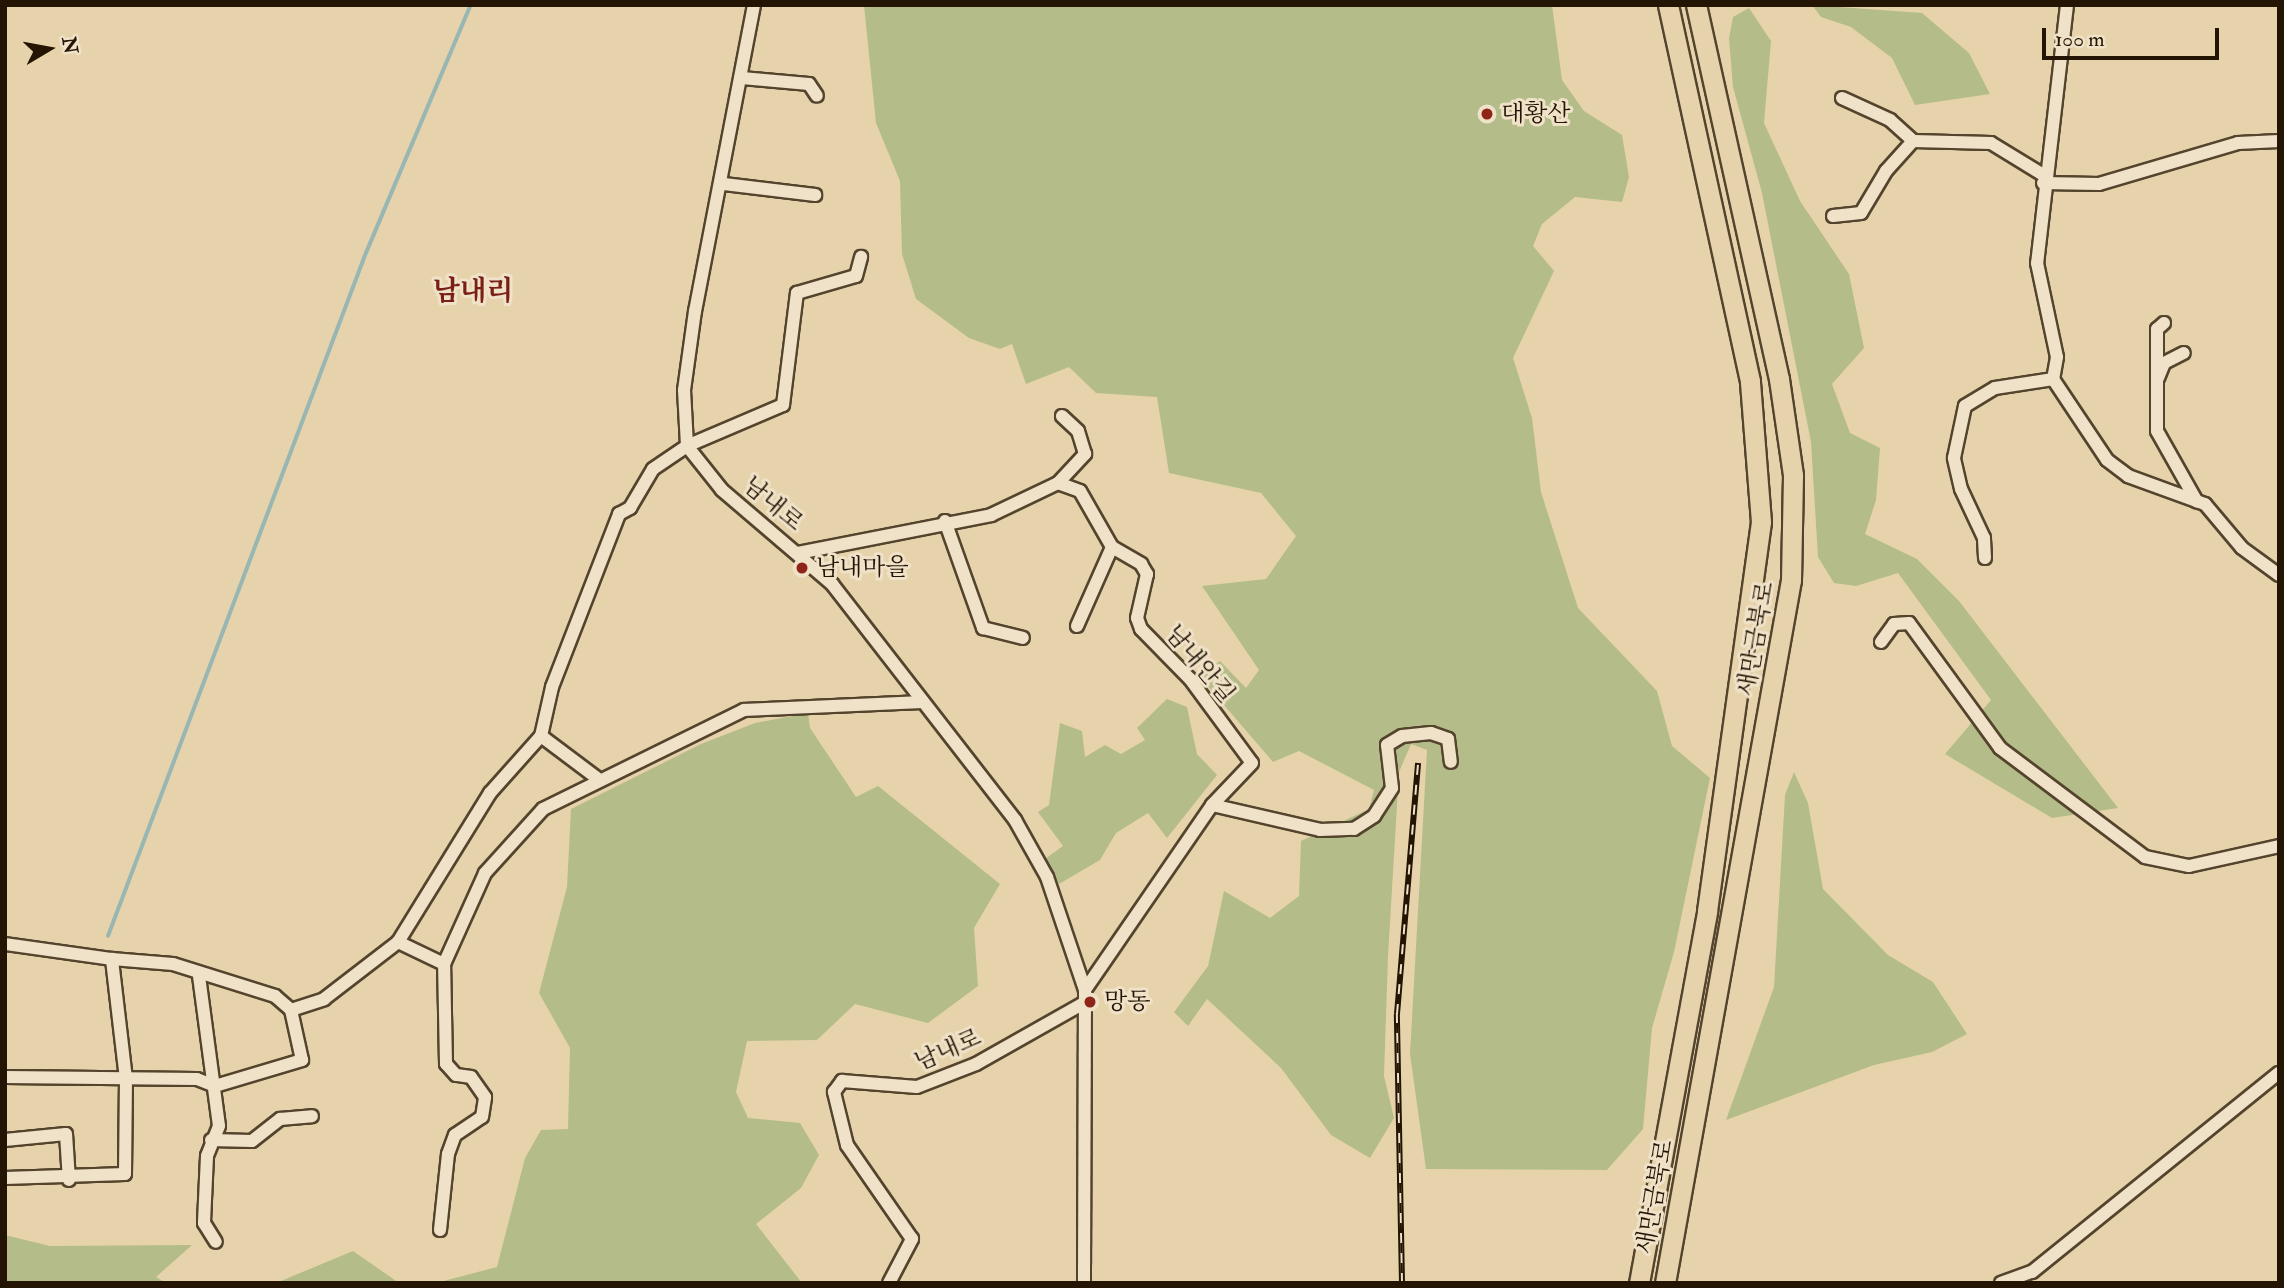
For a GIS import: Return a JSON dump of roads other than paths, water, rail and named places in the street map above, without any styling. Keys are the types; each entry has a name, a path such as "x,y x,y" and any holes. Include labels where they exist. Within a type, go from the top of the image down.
{"highway":[{"name":"새만금북로","path":"1639,1283 1707,911 1762,522 1750,381 1668,5"},
{"name":"새만금북로","path":"1665,1283 1791,580 1793,475 1779,379 1696,5"}],"street":[{"path":"687,446 686,371 724,184 754,5"},
{"path":"2067,5 2044,179 2037,263 2057,357 2053,379 2107,460 2128,476 2197,502"},
{"path":"741,78 809,84 817,96"},
{"path":"1842,99 1879,113 1913,141 1991,143 2044,179 2099,184 2238,143 2279,141"},
{"path":"1833,216 1861,213 1886,171 1913,141"},
{"path":"724,184 815,195"},
{"path":"291,1010 324,999 398,942 490,793 541,736 555,678 618,514 630,508 653,469 687,446 765,418 783,405 797,293 856,276 861,257"},
{"path":"2164,323 2157,329 2157,431 2197,502 2279,575"},
{"path":"2155,384 2164,363 2184,353"},
{"path":"1985,558 1984,538 1961,489 1954,458 1965,406 1995,388 2053,379"},
{"path":"798,553 945,521 991,515 1058,483 1086,454 1078,431 1062,415"},
{"name":"남내로","path":"687,446 722,490 832,584 1015,820 1047,877 1085,990"},
{"name":"남내안길","path":"1058,483 1080,491 1112,547 1147,574 1137,618 1141,629 1190,680 1252,763 1212,804 1085,990"},
{"path":"945,521 983,628 1023,638"},
{"path":"1077,626 1112,547"},
{"path":"1881,642 1894,624 1909,623 2000,748 2144,857 2189,866 2279,846"},
{"path":"440,1230 448,1154 455,1135 482,1117 485,1097 471,1076 456,1075 446,1064 444,964 485,873 543,809 597,778 744,710 922,702"},
{"path":"1212,804 1320,830 1354,829 1374,816 1392,788 1387,745 1402,736 1431,733 1448,740 1451,762"},
{"path":"541,736 597,778"},
{"path":"398,942 444,964"},
{"path":"5,944 112,959 173,964 199,976 275,996 291,1010 302,1060 215,1086 197,1079 5,1077"},
{"path":"5,1178 69,1180 125,1174 126,1079 112,959"},
{"path":"199,976 219,1126 212,1140 204,1223 216,1242"},
{"path":"1084,1283 1082,1004 1085,990"},
{"name":"남내로","path":"889,1283 912,1238 847,1145 834,1091 842,1081 917,1087 976,1064 1082,1004"},
{"path":"2001,1283 2032,1272 2279,1073"},
{"path":"212,1140 252,1141 280,1119 312,1116"},
{"path":"5,1140 66,1134 69,1180"}],"waterway":[{"path":"108,936 366,253 471,5"}],"railway":[{"path":"1402,1283 1397,1014 1418,763"}],"place":[{"name":"대황산","path":"1487,114"},
{"name":"남내마을","path":"802,568"},
{"name":"망동","path":"1090,1002"}],"district":[{"name":"남내리","path":"473,292"}]}
